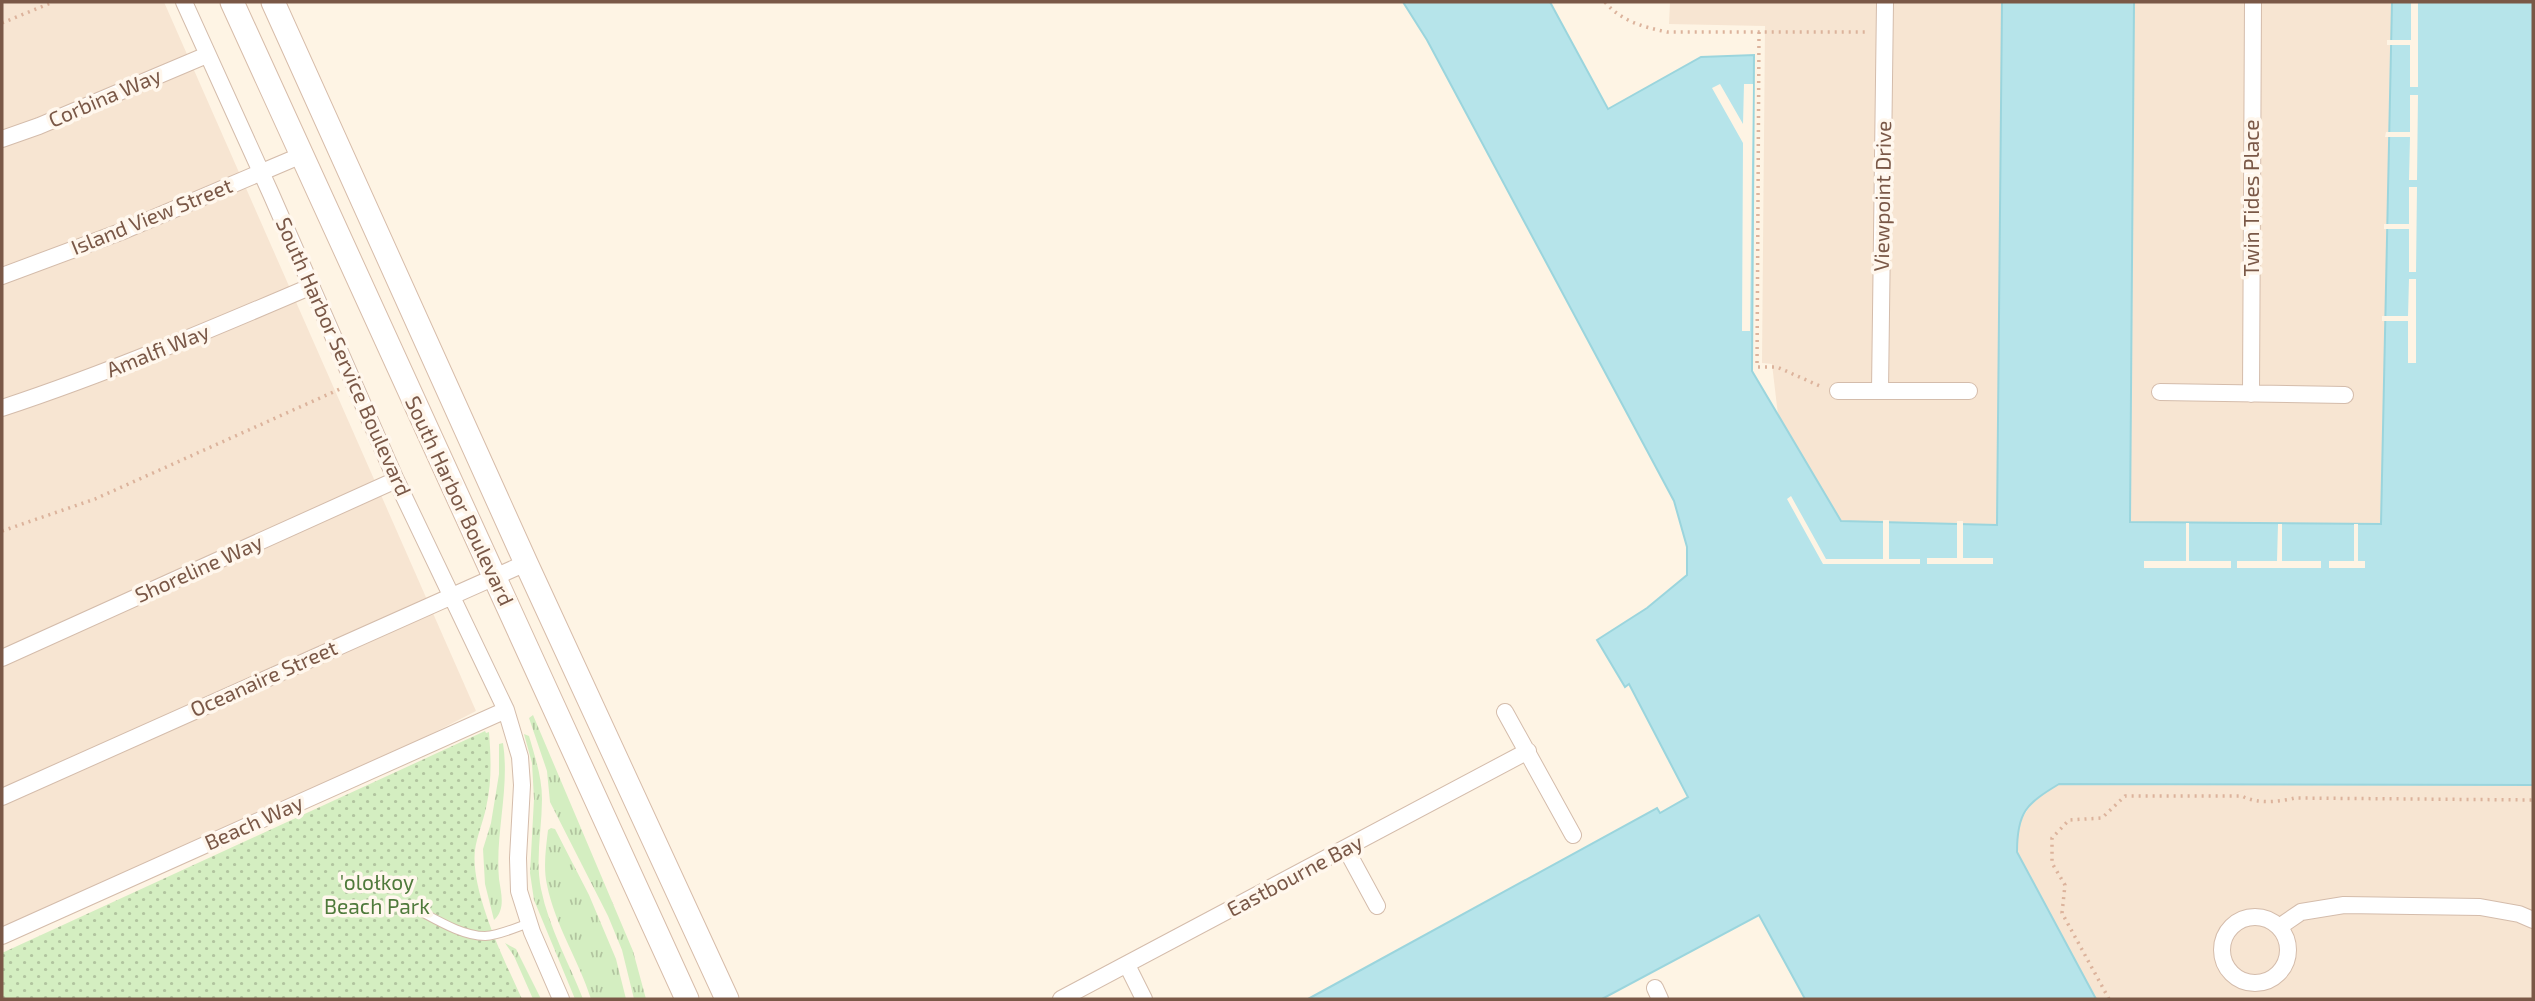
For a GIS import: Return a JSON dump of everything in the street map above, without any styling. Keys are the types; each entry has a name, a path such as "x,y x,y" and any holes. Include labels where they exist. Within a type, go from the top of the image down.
{"main road":[{"name":"South Harbor Boulevard","path":"232,2 687,999"},
{"name":"South Harbor Boulevard","path":"273,2 727,999"}],"street":[{"name":"South Harbor Service Boulevard","path":"184,2 262,172 396,480 506,710 520,757 522,785 519,891 529,923 561,999"},
{"name":"Viewpoint Drive","path":"1880,390 1885,2"},
{"name":"Twin Tides Place","path":"2250,394 2253,2"},
{"name":"Corbina Way","path":"2,139 40,126 207,55"},
{"name":"Island View Street","path":"2,276 123,231 302,155"},
{"name":"Amalfi Way","path":"2,408 156,353 312,286"},
{"path":"1838,390 1969,390"},
{"path":"2160,392 2345,395"},
{"name":"Shoreline Way","path":"2,658 396,480"},
{"name":"Oceanaire Street","path":"2,797 527,563"},
{"name":"Beach Way","path":"2,936 506,710"},
{"path":"1505,712 1573,835"},
{"name":"Eastbourne Bay","path":"1061,999 1528,751"},
{"path":"1346,849 1377,906"},
{"path":"2279,927 2301,912 2344,905 2480,906 2519,914 2533,920"},
{"path":"2249,917 2270,920 2279,927 2288,947 2287,958 2275,977 2254,984 2242,981 2225,967 2222,957 2224,936 2239,920 2249,917"},
{"path":"1127,965 1144,999"}],"lane":[{"path":"412,907 464,932 483,936 499,934 529,923"}],"path":[{"path":"2,23 54,2"},
{"path":"1605,2 1626,20 1667,32 1885,33"},
{"path":"1759,32 1757,367 1777,367 1816,385 1838,390"},
{"path":"2,531 95,499 355,383"},
{"path":"2109,999 2062,913 2065,885 2052,863 2052,838 2069,820 2102,818 2125,796 2242,796 2249,800 2283,801 2295,798 2533,800"}],"shaded area":[{"path":"2,2 164,2 476,711 2,940"},
{"path":"1670,2 2002,2 1998,525 1841,521 1778,415 1772,364 1762,363 1765,26 1669,24"},
{"path":"2134,2 2392,2 2382,524 2130,522"},
{"path":"2059,784 2533,785 2533,999 2096,999 2017,852 2017,826 2034,800"}],"green space":[{"path":"533,715 633,951 646,999 634,999 622,950 608,916 550,802 547,771 529,718"},
{"name":"'olołkoy Beach Park","path":"485,731 489,732 490,779 475,850 475,867 490,926 522,999 2,999 2,953"},
{"path":"524,734 529,736 541,783 541,889 554,931 583,999 575,999 534,900 530,873 534,799 532,763"},
{"path":"503,743 505,777 498,862 502,901 498,916 494,920 485,884 483,849 491,823 499,774 499,744"},
{"path":"555,829 589,895 616,959 626,999 591,999 547,885 545,858 548,830"},
{"path":"505,943 516,949 541,999 533,999 514,956"}],"water":[{"path":"1403,2 1550,2 1608,109 1701,57 1754,55 1752,371 1841,521 1997,525 2002,2 2134,2 2130,522 2381,524 2392,2 2533,2 2533,785 2059,784 2039,797 2026,810 2019,827 2017,852 2096,999 1805,999 1759,915 1602,999 1308,999 1657,808 1660,813 1688,797 1629,684 1625,687 1597,640 1647,608 1687,575 1687,547 1674,501 1427,40"}],"pier":[{"path":"2411,3 2418,3 2418,87 2410,87 2410,45 2387,45 2387,40 2411,40"},
{"path":"1720,84 1743,124 1744,84 1753,84 1750,331 1742,331 1743,143 1712,88"},
{"path":"2410,95 2418,95 2417,180 2409,180 2410,137 2385,137 2386,132 2410,132"},
{"path":"2409,187 2417,187 2416,272 2409,272 2409,229 2384,229 2384,224 2409,224"},
{"path":"2409,279 2416,279 2416,363 2408,363 2408,321 2382,321 2382,316 2408,316"},
{"path":"1791,496 1826,559 1883,559 1883,520 1889,520 1889,559 1920,559 1920,564 1823,564 1787,499"},
{"path":"1957,521 1963,521 1963,558 1993,558 1993,564 1927,564 1927,558 1957,558"},
{"path":"2186,523 2189,523 2189,561 2231,561 2231,568 2144,568 2144,561 2186,561"},
{"path":"2278,524 2282,524 2282,561 2321,561 2321,568 2237,568 2237,561 2277,561"},
{"path":"2354,524 2358,524 2358,561 2365,561 2365,568 2329,568 2329,561 2354,561"}]}
